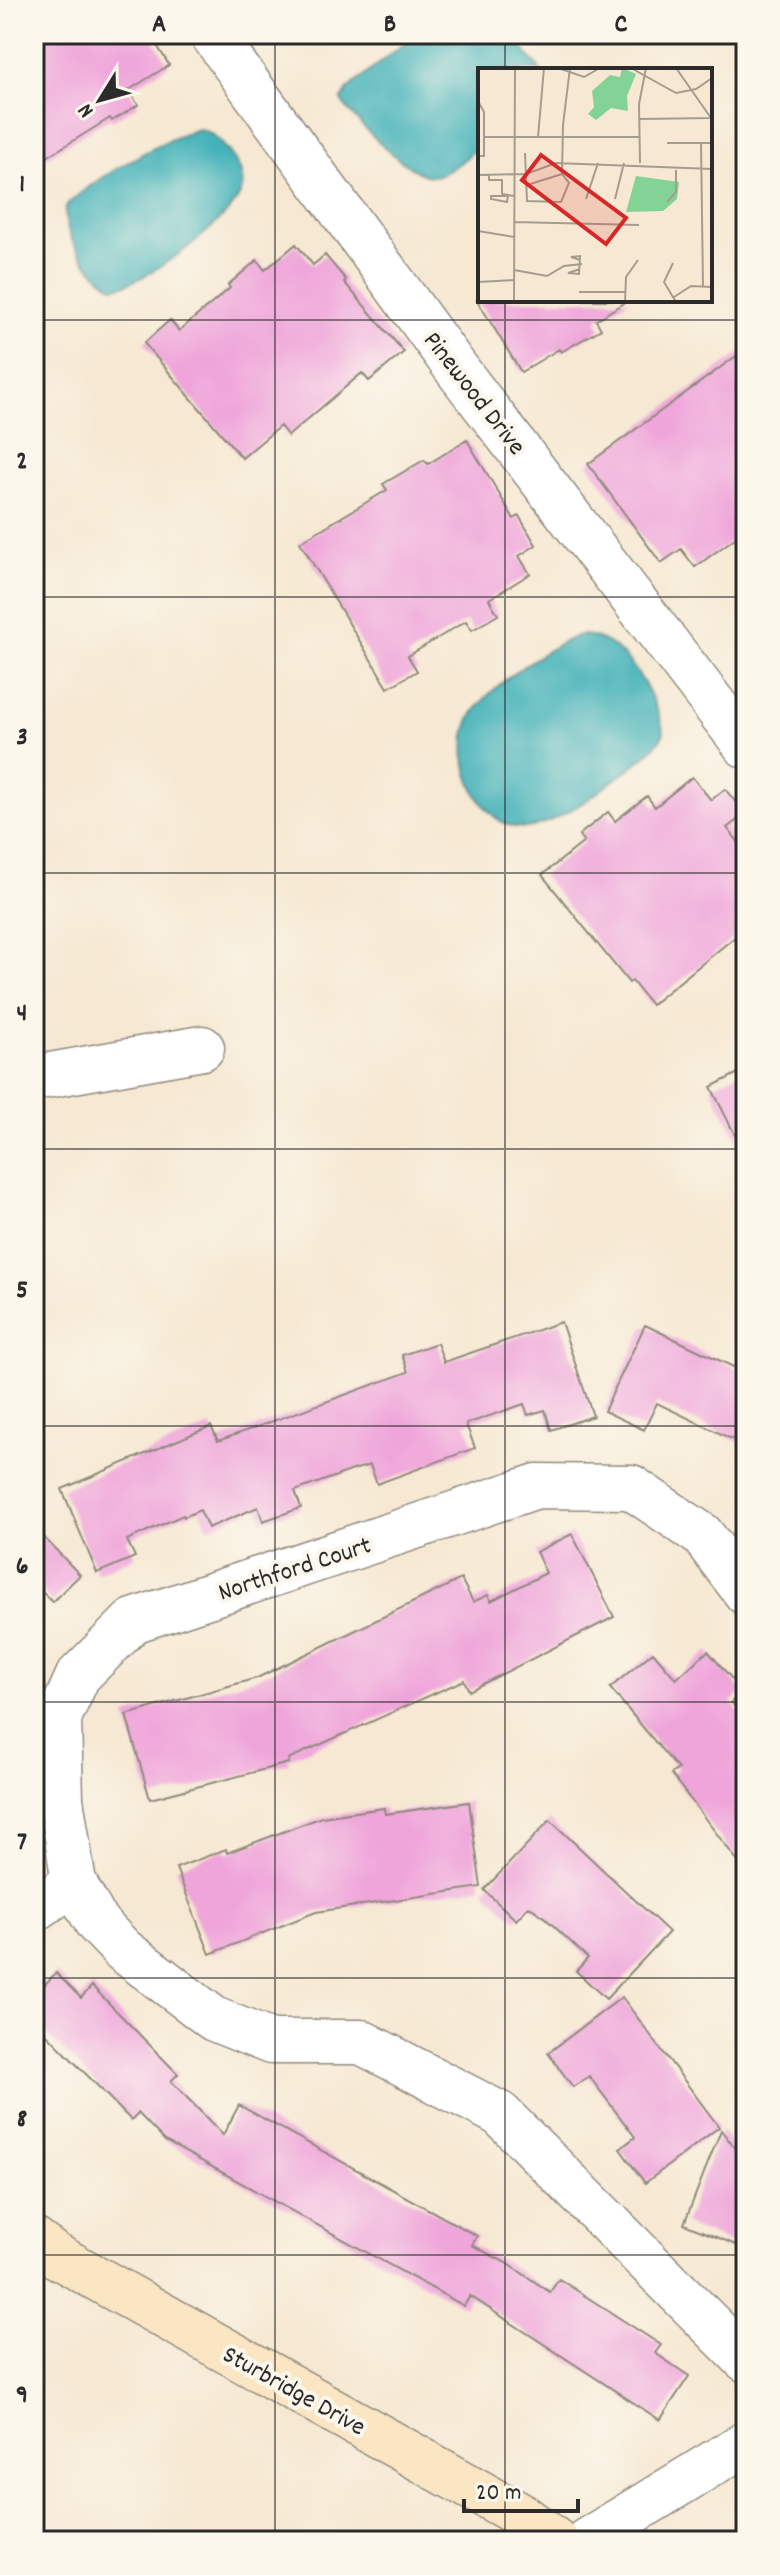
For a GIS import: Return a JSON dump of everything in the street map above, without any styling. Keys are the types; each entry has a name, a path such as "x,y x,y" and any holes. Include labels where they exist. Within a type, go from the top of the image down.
{"street":[{"name":"Pinewood Drive","path":"212,34 458,371 746,746"},
{"path":"34,1078 202,1048"},
{"name":"Northford Court","path":"74,1883 61,1799 59,1718 78,1676 133,1621 537,1486 631,1487 702,1535 746,1593"},
{"path":"34,1910 74,1883 97,1923 123,1950 214,2019 271,2042 361,2042 500,2114 746,2360"},
{"name":"Sturbridge Drive","path":"34,2240 88,2274 522,2516 556,2541"},
{"path":"586,2541 746,2443"}],"water":[{"path":"416,34 510,34 539,68 478,68 478,147 452,169 433,176 411,168 397,158 358,121 341,101 348,89"},
{"path":"201,129 216,138 235,161 242,176 241,192 221,219 184,250 144,276 113,287 79,253 68,230 66,207 90,186 129,161 188,132"},
{"path":"580,635 611,645 636,670 653,702 664,733 653,749 589,799 534,827 509,825 483,805 474,790 465,756 468,724 486,698 516,672 550,649"}],"building":[{"path":"34,34 150,34 169,65 129,90 138,105 112,121 110,118 34,165"},
{"path":"296,244 313,265 325,255 404,352 369,381 362,373 288,436 280,426 242,458 144,343 170,320 179,331 230,288 228,285 257,260 265,270"},
{"path":"478,302 626,302 596,320 601,329 521,372"},
{"path":"746,349 746,530 695,567 681,549 661,563 588,464"},
{"path":"467,440 514,519 519,516 536,545 519,556 530,574 489,599 498,615 472,630 466,621 408,656 417,671 388,688 300,542 387,490 383,484 424,460 428,464"},
{"path":"692,777 711,800 725,789 745,814 727,828 746,851 746,928 651,1005 632,981 629,983 542,875 584,842 579,835 608,812 615,821 647,796 655,807"},
{"path":"746,1069 746,1157 711,1087"},
{"path":"561,1322 593,1416 551,1430 545,1410 528,1415 524,1404 466,1424 475,1448 377,1484 370,1465 353,1470 295,1491 301,1508 263,1521 258,1507 208,1528 200,1510 183,1515 127,1540 135,1557 97,1573 62,1489 211,1426 218,1441 408,1372 402,1355 437,1343 444,1362"},
{"path":"645,1325 746,1373 746,1446 657,1403 644,1430 604,1411"},
{"path":"34,1527 80,1575 52,1602 34,1583"},
{"path":"572,1534 614,1617 469,1691 464,1680 288,1759 289,1763 150,1799 126,1715 257,1678 461,1579 473,1602 488,1595 491,1601 546,1573 536,1552"},
{"path":"708,1651 743,1692 731,1702 746,1721 746,1872 671,1774 678,1769 610,1688 653,1652 676,1679"},
{"path":"469,1802 481,1887 316,1912 210,1954 176,1868 226,1849 227,1853 322,1817 384,1808 385,1814"},
{"path":"550,1820 669,1932 606,1999 576,1971 588,1958 543,1916 529,1906 516,1920 484,1890"},
{"path":"56,1973 81,1998 92,1986 178,2074 171,2081 223,2135 239,2105 477,2236 472,2245 510,2265 550,2292 559,2279 661,2345 655,2353 689,2376 660,2420 470,2296 464,2306 165,2141 138,2113 131,2120 34,2021 34,1995"},
{"path":"622,1997 719,2127 645,2183 620,2149 635,2137 589,2076 573,2087 548,2053"},
{"path":"721,2130 740,2155 746,2157 746,2249 684,2224"}]}
